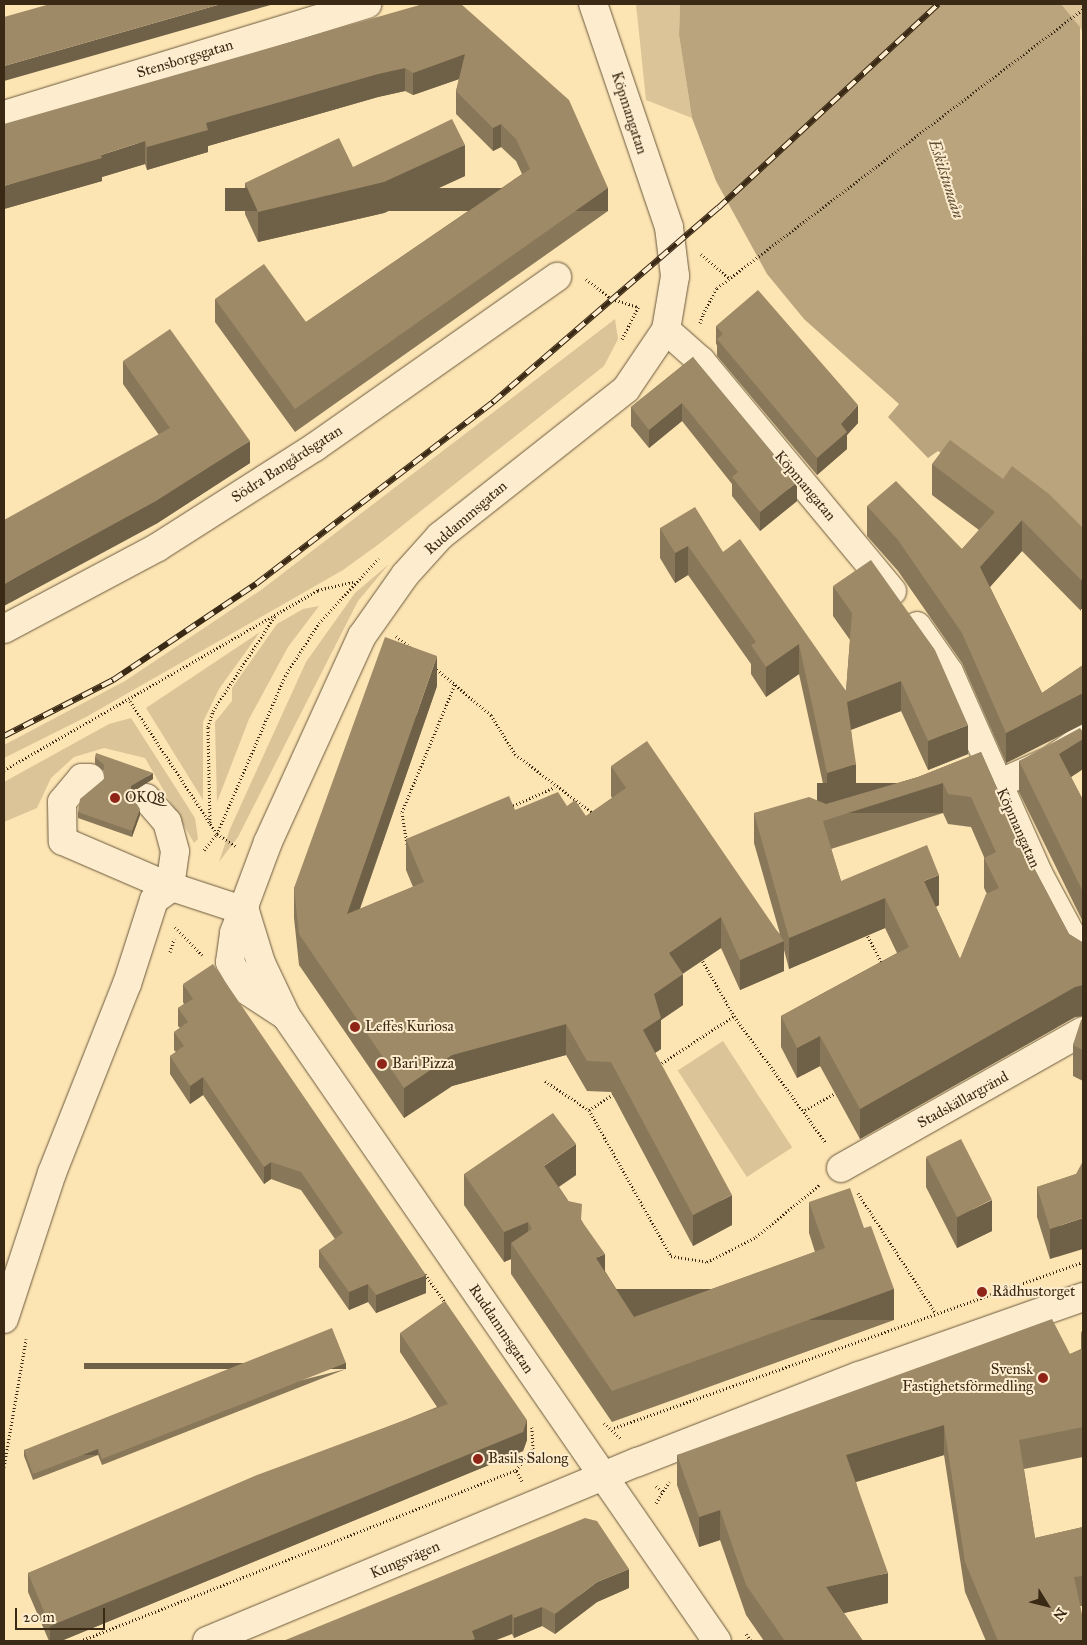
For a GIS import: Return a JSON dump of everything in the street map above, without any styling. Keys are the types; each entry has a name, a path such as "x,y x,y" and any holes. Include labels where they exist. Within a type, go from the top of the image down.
{"street":[{"name":"Stensborgsgatan","path":"4,115 367,4"},
{"name":"Köpmangatan","path":"593,4 669,227 675,276 666,330 701,361 916,623 949,672 1038,873 1083,957"},
{"name":"Södra Bangårdsgatan","path":"4,629 191,526 316,447 557,278"},
{"name":"Ruddammsgatan","path":"666,330 626,390 440,536 405,575 362,636 268,842 245,911 261,963 286,1016 629,1517 718,1641"},
{"path":"963,772 993,773 1050,761 1083,738"},
{"path":"90,778 82,778 62,802 63,840 170,887 175,851 167,822 146,798"},
{"path":"4,1319 52,1174 127,984 154,900 172,887 245,911"},
{"name":"Stadskällargränd","path":"841,1168 1083,1031"},
{"path":"602,1476 858,1376 1083,1297"},
{"name":"Kungsvägen","path":"207,1641 602,1476"}],"path":[{"path":"730,279 1083,9"},
{"path":"4,770 130,701 276,614 330,585 354,582"},
{"path":"210,824 208,727 213,711 276,614"},
{"path":"388,629 418,654"},
{"path":"425,660 491,714 515,754 555,787 602,819"},
{"path":"408,853 402,812 455,684"},
{"path":"130,701 217,834"},
{"path":"503,810 555,787"},
{"path":"174,927 204,957"},
{"path":"864,928 886,971"},
{"path":"696,949 734,1016 805,1110 935,1312"},
{"path":"654,1068 734,1016"},
{"path":"545,1081 590,1110 671,1256 707,1262 740,1245 841,1168"},
{"path":"805,1110 847,1086"},
{"path":"590,1110 622,1089"},
{"path":"614,1428 935,1312 1083,1262"},
{"path":"420,1266 448,1307"},
{"path":"600,1418 614,1428 638,1462 663,1492"},
{"path":"80,1641 516,1470 533,1449 533,1429 527,1421"},
{"path":"516,1470 537,1504"},
{"path":"629,1517 661,1501 668,1483"}],"shaded area":[{"path":"636,4 680,4 679,35 692,118 646,100"},
{"path":"1061,4 1083,4 1083,33 1080,27"},
{"path":"615,319 618,339 604,366 379,544 343,570 86,717 4,758 4,745 125,681 261,590"},
{"path":"389,564 358,601 238,837 219,862 230,829 306,662 355,593"},
{"path":"319,606 288,647 249,719 217,802 215,722 232,701 232,688 277,624 303,609"},
{"path":"260,632 219,689 203,722 203,800 146,708"},
{"path":"131,718 195,818 198,839 194,843 145,758 104,748 74,757 51,778 37,808 4,822 4,782 109,724"},
{"path":"723,1041 792,1148 747,1177 678,1070"}],"water":[{"name":"Eskilstunaån","path":"680,4 1061,4 1080,27 1083,529 1004,499 938,451 928,458 888,417 899,404 804,319 767,274 716,181 692,118 679,35"}],"building":[{"path":"50,4 221,4 4,66 4,17"},
{"path":"423,4 461,4 569,100 608,188 295,409 215,299 264,264 306,322 530,169 516,139 501,124 493,128 456,91 465,54 413,73 405,68 378,74 206,123 208,130 147,147 145,141 101,155 102,158 4,186 4,124"},
{"path":"452,119 465,145 384,182 258,212 245,183 339,138 353,167"},
{"path":"758,290 858,405 841,424 847,432 817,458 717,339 723,334 716,326"},
{"path":"170,329 250,441 156,501 4,584 4,520 170,428 123,361"},
{"path":"693,357 797,482 760,512 732,477 738,472 682,403 649,430 631,407"},
{"path":"950,440 1003,479 1012,466 1049,494 1083,528 1083,579 1081,580 1022,520 980,567 1042,693 1083,665 1083,693 1006,733 962,633 898,540 867,506 896,481 962,549 995,512 932,464"},
{"path":"695,507 723,552 740,539 846,691 852,613 833,586 871,560 935,650 968,725 928,741 901,681 847,702 856,764 827,773 799,644 766,667 751,645 756,642 688,546 675,553 660,528"},
{"path":"385,637 437,656 347,914 424,882 406,839 509,796 515,810 558,792 567,806 575,800 586,816 626,788 611,766 647,741 784,941 740,960 721,917 669,953 683,974 654,994 661,1018 643,1030 732,1195 693,1215 611,1062 587,1061 566,1024 452,1055 404,1088 299,934 294,888"},
{"path":"1080,728 1083,732 1083,739 1059,754 1083,800 1083,892 1019,761"},
{"path":"981,752 1024,849 1069,934 1083,942 1083,985 1075,987 860,1109 820,1036 797,1048 781,1016 909,947 885,898 789,938 754,813 809,797 826,804 918,777","holes":["943,783 948,794 971,797 996,852 984,858 999,888 986,894 960,959 924,881 939,875 927,845 841,881 823,821"]},
{"path":"96,753 153,773 131,786 131,795 140,809 132,831 78,812 80,799 104,779 104,765 95,757"},
{"path":"213,964 426,1275 376,1295 368,1284 349,1292 319,1250 343,1233 301,1172 271,1162 264,1167 203,1077 190,1086 170,1056 184,1046 174,1032 188,1022 178,1008 193,999 183,984"},
{"path":"1083,1018 1083,1050 1073,1045"},
{"path":"553,1113 576,1144 544,1166 568,1201 582,1204 581,1220 605,1254 596,1258 634,1317 825,1248 809,1202 850,1188 864,1228 871,1226 894,1289 612,1391 511,1243 532,1229 528,1222 504,1232 464,1174"},
{"path":"961,1139 992,1200 957,1217 926,1157"},
{"path":"1083,1161 1083,1218 1050,1229 1037,1187 1076,1174"},
{"path":"445,1301 527,1420 523,1432 50,1626 28,1573 257,1475 448,1404 400,1333"},
{"path":"1052,1319 1070,1354 1083,1349 1083,1427 1019,1440 1035,1538 1083,1527 1083,1576 1074,1577 1083,1619 1083,1641 998,1641 965,1562 944,1425 846,1455 888,1573 826,1587 863,1641 785,1641 746,1585 720,1510 699,1517 677,1455"},
{"path":"332,1328 346,1363 102,1459 98,1449 33,1474 24,1450"},
{"path":"585,1518 597,1521 629,1569 597,1582 555,1614 542,1607 514,1618 512,1614 472,1631 475,1639 469,1641 283,1641"}],"railway":[{"path":"4,736 113,680 256,584 493,402 718,208 938,4"}],"place":[{"name":"OKQ8","path":"115,798"},
{"name":"Leffes Kuriosa","path":"355,1027"},
{"name":"Bari Pizza","path":"382,1064"},
{"name":"Rådhustorget","path":"982,1292"},
{"name":"Svensk Fastighetsförmedling","path":"1043,1378"},
{"name":"Basils Salong","path":"478,1459"}]}
